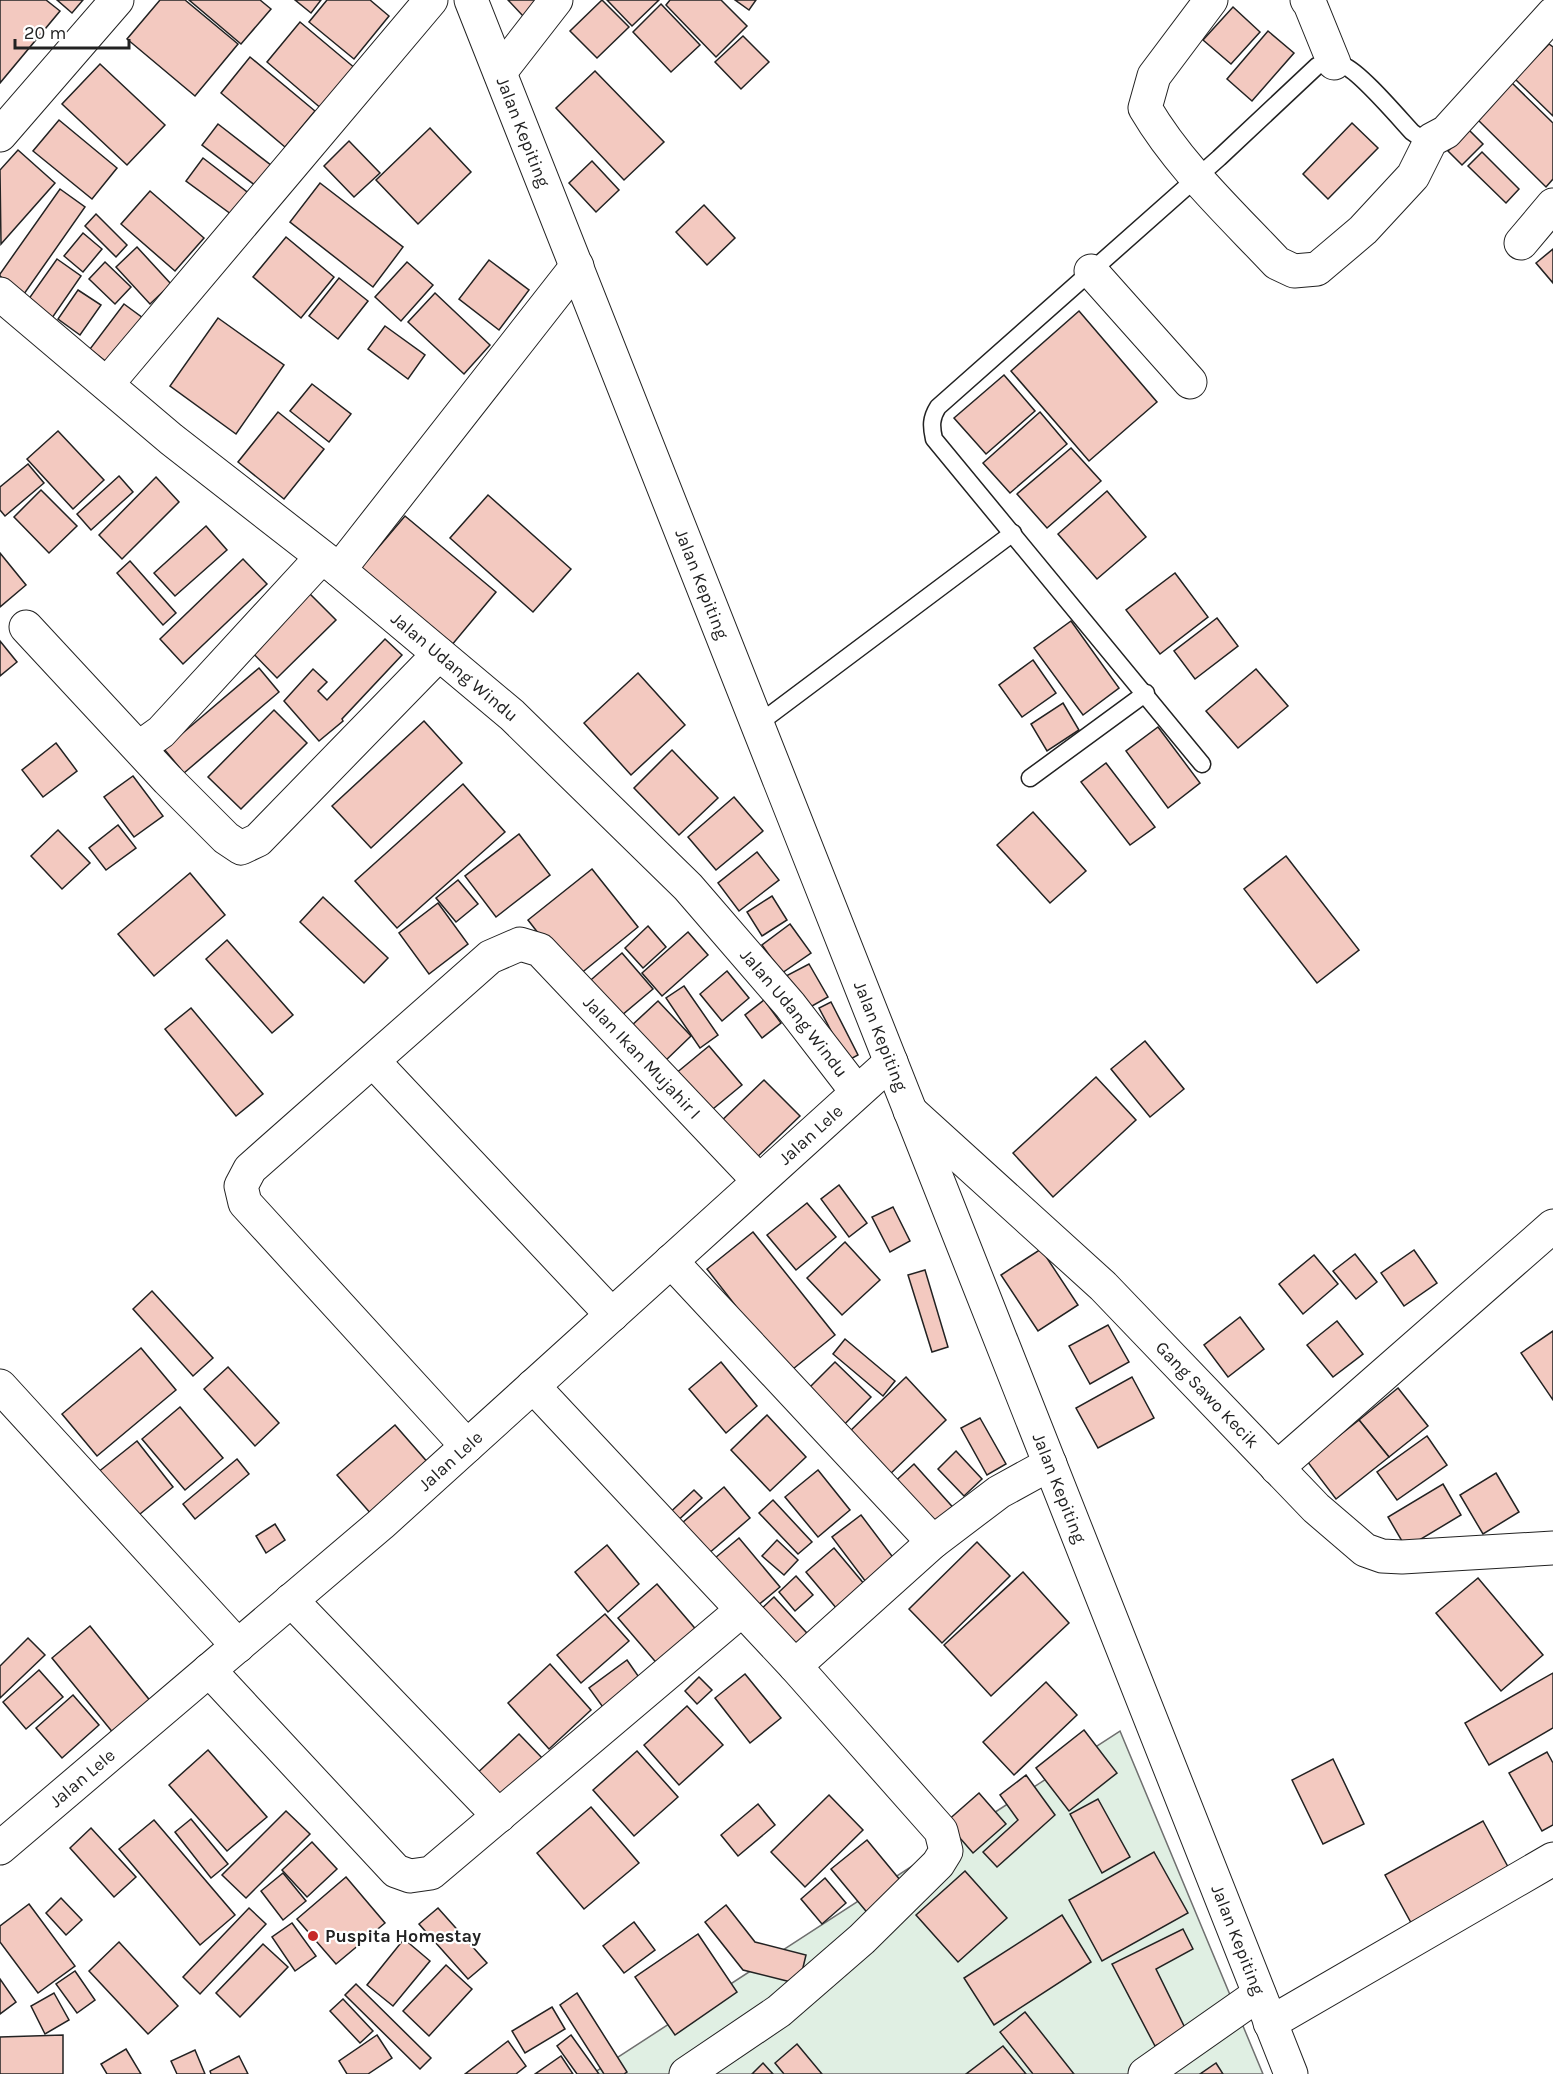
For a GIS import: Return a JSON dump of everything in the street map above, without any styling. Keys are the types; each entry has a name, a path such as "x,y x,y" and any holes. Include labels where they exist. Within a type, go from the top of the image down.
{"street":[{"path":"0,135 117,0"},
{"path":"107,384 430,0"},
{"name":"Jalan Kepiting","path":"471,0 1291,2074"},
{"path":"500,72 556,0"},
{"path":"1211,0 1154,76 1145,108 1161,135 1197,177 1277,263 1294,271 1317,268 1363,230 1413,176 1431,140 1446,132 1553,15"},
{"path":"1307,0 1334,63"},
{"path":"1521,243 1553,206"},
{"path":"140,747 161,732 330,564 577,266"},
{"path":"1091,271 1190,382"},
{"name":"Jalan Udang Windu","path":"4,305 107,384 171,439 330,564 512,715 688,887 790,1005 857,1092"},
{"path":"26,627 140,747 168,780 226,838 242,848 258,840 439,654"},
{"name":"Jalan Ikan Mujahir I","path":"373,1061 490,957 519,944 540,950 759,1181"},
{"path":"467,1446 245,1203 241,1186 250,1169 373,1061 612,1315"},
{"name":"Jalan Lele","path":"0,1846 381,1524 891,1062"},
{"name":"Gang Sawo Kecik","path":"910,1111 1102,1287 1316,1508 1365,1550 1383,1556 1402,1557 1553,1548"},
{"path":"1277,1468 1553,1226"},
{"path":"671,1261 933,1542"},
{"path":"0,1386 238,1646"},
{"path":"533,1386 795,1666 941,1831 946,1851 938,1864 862,1939 788,2004 686,2074"},
{"path":"795,1666 933,1542 999,1492 1050,1464"},
{"path":"291,1600 499,1816"},
{"path":"209,1670 396,1871 410,1876 431,1873 742,1610"},
{"path":"1144,2074 1553,1859"}],"lane":[{"path":"1202,764 1146,693 934,438 931,420 938,407 1197,177 1317,66 1334,63 1353,70 1412,132 1422,139 1431,140"},
{"path":"758,724 1013,533"},
{"path":"1030,778 1146,693"}],"green space":[{"path":"1120,1731 1263,2074 592,2074"}],"building":[{"path":"0,0 46,0 60,11 0,83"},
{"path":"57,0 83,0 72,13"},
{"path":"160,0 185,0 238,44 195,96 127,39"},
{"path":"189,0 260,0 271,9 241,44"},
{"path":"295,0 321,0 311,13"},
{"path":"327,0 370,0 389,16 354,59 309,22"},
{"path":"508,0 539,0 523,16"},
{"path":"602,0 629,27 597,58 570,31"},
{"path":"607,0 659,0 632,26"},
{"path":"670,0 721,0 747,26 716,57 666,5"},
{"path":"735,0 756,0 749,10"},
{"path":"661,4 700,45 671,72 633,32"},
{"path":"1233,7 1260,32 1231,64 1203,40"},
{"path":"300,22 356,69 323,110 267,62"},
{"path":"1268,31 1294,53 1252,101 1227,79"},
{"path":"743,36 769,62 741,89 715,62"},
{"path":"1549,44 1553,47 1553,116 1515,79"},
{"path":"250,57 315,111 285,147 221,93"},
{"path":"100,64 165,125 127,165 62,104"},
{"path":"595,71 664,142 624,180 556,108"},
{"path":"1510,81 1553,123 1553,179 1546,187 1475,117"},
{"path":"59,120 117,168 92,199 33,151"},
{"path":"1352,123 1378,148 1328,199 1303,174"},
{"path":"218,124 272,166 256,186 202,145"},
{"path":"430,128 471,172 418,224 376,180"},
{"path":"1469,130 1483,144 1462,165 1448,151"},
{"path":"349,141 380,173 354,197 324,166"},
{"path":"18,150 55,183 1,244 0,170"},
{"path":"1482,152 1519,189 1506,203 1468,166"},
{"path":"203,158 251,195 235,217 186,181"},
{"path":"592,161 619,190 596,212 569,183"},
{"path":"320,183 403,247 373,287 290,222"},
{"path":"60,189 85,207 24,294 0,274"},
{"path":"150,191 204,238 175,271 121,224"},
{"path":"704,205 735,238 707,265 676,232"},
{"path":"96,214 127,245 116,257 85,226"},
{"path":"83,233 102,249 83,272 64,256"},
{"path":"286,237 334,277 301,318 253,277"},
{"path":"137,247 171,284 150,304 116,267"},
{"path":"1553,249 1553,283 1536,263"},
{"path":"57,259 81,276 52,318 28,300"},
{"path":"489,260 529,290 499,330 459,299"},
{"path":"105,262 131,287 115,304 89,279"},
{"path":"407,262 433,285 401,321 375,297"},
{"path":"339,278 368,301 338,339 309,316"},
{"path":"78,290 101,305 80,335 58,319"},
{"path":"435,293 490,345 464,374 408,322"},
{"path":"124,304 147,321 113,367 90,349"},
{"path":"1079,311 1157,402 1089,461 1011,371"},
{"path":"218,318 284,365 236,434 170,386"},
{"path":"385,326 425,355 408,379 368,349"},
{"path":"1004,375 1035,411 986,454 954,418"},
{"path":"312,384 351,414 329,442 290,411"},
{"path":"278,412 324,449 284,499 238,462"},
{"path":"1040,412 1067,444 1010,493 983,463"},
{"path":"58,431 104,480 73,509 27,459"},
{"path":"1071,448 1101,481 1047,528 1017,494"},
{"path":"28,464 44,483 5,516 0,510 0,487"},
{"path":"119,476 133,492 91,530 77,514"},
{"path":"156,477 179,502 122,559 99,535"},
{"path":"41,490 77,526 49,553 14,517"},
{"path":"1107,491 1146,537 1097,579 1058,534"},
{"path":"488,495 571,569 533,612 450,538"},
{"path":"405,516 496,592 446,652 355,575"},
{"path":"206,526 227,550 175,596 154,573"},
{"path":"0,553 26,585 0,607"},
{"path":"243,559 267,584 183,664 160,639"},
{"path":"130,561 176,613 163,625 117,573"},
{"path":"1175,573 1208,617 1160,654 1126,610"},
{"path":"304,588 336,620 277,678 245,645"},
{"path":"1217,618 1238,646 1195,679 1174,651"},
{"path":"1071,621 1119,688 1083,715 1034,648"},
{"path":"385,639 402,655 342,719 343,721 319,741 284,701 313,669 327,682 318,691 327,700"},
{"path":"0,641 17,662 0,676"},
{"path":"1033,660 1056,693 1022,717 999,685"},
{"path":"259,668 279,692 184,773 164,749"},
{"path":"1256,669 1288,706 1238,748 1206,711"},
{"path":"638,673 685,725 631,775 584,723"},
{"path":"1063,703 1079,730 1047,751 1031,724"},
{"path":"274,710 307,743 241,809 208,777"},
{"path":"424,721 462,763 371,848 332,806"},
{"path":"1158,727 1200,783 1168,808 1126,751"},
{"path":"56,743 77,771 43,797 22,770"},
{"path":"672,750 718,798 679,835 634,788"},
{"path":"1106,763 1155,827 1130,845 1081,782"},
{"path":"133,776 163,816 134,837 104,797"},
{"path":"463,784 505,832 397,928 355,881"},
{"path":"734,797 763,831 716,870 688,837"},
{"path":"1033,812 1086,871 1050,903 997,845"},
{"path":"118,825 136,848 106,870 89,848"},
{"path":"58,830 90,863 62,889 31,856"},
{"path":"519,834 550,875 496,917 465,876"},
{"path":"757,852 779,880 739,911 718,883"},
{"path":"1286,856 1359,950 1317,983 1244,889"},
{"path":"592,869 638,927 574,979 528,920"},
{"path":"190,873 225,915 154,976 118,934"},
{"path":"458,880 478,904 456,922 436,898"},
{"path":"772,896 787,920 762,936 747,912"},
{"path":"323,897 388,958 364,983 300,922"},
{"path":"438,903 468,944 429,974 399,933"},
{"path":"790,924 811,953 782,973 762,945"},
{"path":"648,926 666,947 643,968 625,948"},
{"path":"688,932 708,955 662,996 642,973"},
{"path":"227,940 293,1015 272,1033 206,959"},
{"path":"622,953 653,989 615,1021 585,985"},
{"path":"809,964 828,997 805,1010 786,976"},
{"path":"727,971 749,998 722,1021 700,994"},
{"path":"684,986 718,1035 700,1048 666,998"},
{"path":"764,1000 781,1023 762,1038 745,1015"},
{"path":"658,1001 691,1036 664,1062 630,1027"},
{"path":"831,1002 858,1055 847,1061 819,1008"},
{"path":"191,1008 263,1094 236,1116 165,1029"},
{"path":"1145,1041 1184,1089 1150,1117 1111,1069"},
{"path":"709,1046 742,1085 702,1118 669,1079"},
{"path":"1096,1077 1136,1120 1053,1197 1013,1153"},
{"path":"764,1080 800,1116 752,1162 716,1126"},
{"path":"839,1185 867,1223 849,1237 821,1199"},
{"path":"807,1203 836,1237 796,1270 767,1235"},
{"path":"893,1207 910,1241 890,1252 872,1217"},
{"path":"753,1232 835,1335 788,1373 707,1269"},
{"path":"845,1242 880,1280 842,1315 807,1278"},
{"path":"1041,1249 1078,1305 1038,1331 1001,1275"},
{"path":"1414,1250 1437,1283 1404,1306 1381,1273"},
{"path":"1355,1254 1377,1282 1356,1299 1333,1271"},
{"path":"1314,1255 1338,1284 1303,1314 1279,1284"},
{"path":"925,1270 948,1347 932,1352 908,1275"},
{"path":"152,1291 213,1358 193,1376 133,1309"},
{"path":"1240,1317 1264,1349 1228,1377 1204,1345"},
{"path":"1337,1321 1363,1354 1333,1377 1307,1345"},
{"path":"1108,1325 1129,1362 1090,1384 1069,1346"},
{"path":"1553,1331 1553,1400 1521,1353"},
{"path":"845,1339 895,1381 883,1396 833,1354"},
{"path":"141,1348 176,1390 97,1456 62,1414"},
{"path":"721,1362 757,1406 726,1433 689,1389"},
{"path":"835,1362 871,1397 839,1430 803,1394"},
{"path":"228,1367 279,1423 255,1446 204,1389"},
{"path":"906,1377 946,1420 887,1477 847,1434"},
{"path":"1132,1377 1154,1418 1098,1448 1076,1408"},
{"path":"1398,1388 1428,1426 1389,1457 1359,1420"},
{"path":"180,1407 223,1458 185,1490 142,1439"},
{"path":"767,1415 806,1457 770,1491 731,1450"},
{"path":"980,1418 1006,1464 987,1475 961,1428"},
{"path":"1359,1420 1389,1457 1336,1499 1307,1461"},
{"path":"395,1425 430,1465 372,1515 337,1475"},
{"path":"1427,1436 1447,1465 1397,1500 1377,1472"},
{"path":"137,1441 173,1487 129,1523 92,1477"},
{"path":"956,1451 982,1479 964,1496 938,1469"},
{"path":"237,1459 249,1474 195,1519 183,1504"},
{"path":"914,1464 958,1513 932,1536 889,1487"},
{"path":"818,1470 850,1510 818,1537 785,1497"},
{"path":"1496,1473 1519,1512 1483,1534 1460,1495"},
{"path":"1443,1484 1461,1515 1406,1548 1388,1517"},
{"path":"724,1487 750,1518 701,1560 675,1529"},
{"path":"694,1490 702,1498 671,1527 663,1519"},
{"path":"773,1500 812,1542 798,1554 759,1513"},
{"path":"861,1515 898,1564 869,1586 832,1537"},
{"path":"275,1524 285,1540 266,1553 256,1536"},
{"path":"739,1538 780,1587 750,1612 709,1563"},
{"path":"777,1540 798,1560 784,1575 762,1556"},
{"path":"977,1542 1010,1576 942,1643 909,1609"},
{"path":"607,1545 639,1584 608,1612 575,1572"},
{"path":"834,1548 865,1585 837,1609 806,1572"},
{"path":"1023,1572 1069,1623 991,1696 944,1645"},
{"path":"796,1576 813,1595 795,1611 779,1592"},
{"path":"1478,1578 1543,1655 1501,1691 1436,1613"},
{"path":"657,1584 699,1633 660,1667 618,1618"},
{"path":"774,1597 816,1643 800,1657 759,1611"},
{"path":"605,1614 629,1641 581,1683 557,1655"},
{"path":"90,1626 152,1703 114,1734 52,1658"},
{"path":"28,1638 45,1655 0,1698 0,1666"},
{"path":"627,1660 643,1683 605,1710 589,1688"},
{"path":"550,1664 591,1710 549,1749 508,1703"},
{"path":"39,1670 63,1697 26,1729 3,1702"},
{"path":"1553,1673 1553,1728 1489,1765 1465,1723"},
{"path":"745,1674 781,1718 750,1743 715,1698"},
{"path":"699,1677 712,1690 697,1704 685,1691"},
{"path":"1046,1682 1077,1715 1014,1775 983,1742"},
{"path":"73,1695 99,1725 62,1758 36,1728"},
{"path":"687,1706 723,1745 679,1785 644,1745"},
{"path":"1084,1730 1117,1773 1069,1811 1036,1768"},
{"path":"519,1734 545,1761 499,1804 473,1777"},
{"path":"208,1750 267,1817 227,1851 169,1785"},
{"path":"637,1751 678,1797 634,1836 593,1790"},
{"path":"1547,1752 1553,1763 1553,1825 1542,1831 1509,1773"},
{"path":"1333,1759 1364,1824 1323,1844 1292,1780"},
{"path":"1026,1775 1055,1815 997,1867 983,1852 1018,1820 1000,1795"},
{"path":"979,1793 1006,1824 973,1853 946,1822"},
{"path":"829,1795 863,1830 805,1887 771,1852"},
{"path":"1098,1799 1130,1857 1102,1873 1070,1814"},
{"path":"758,1804 775,1825 738,1856 721,1835"},
{"path":"591,1807 639,1863 584,1909 537,1853"},
{"path":"286,1811 310,1834 246,1898 222,1875"},
{"path":"191,1819 228,1864 211,1878 175,1832"},
{"path":"154,1820 235,1915 200,1945 119,1849"},
{"path":"1483,1821 1513,1876 1415,1930 1385,1875"},
{"path":"91,1828 136,1877 114,1897 70,1848"},
{"path":"867,1840 905,1886 870,1916 831,1869"},
{"path":"312,1842 337,1869 307,1897 282,1870"},
{"path":"1154,1852 1188,1913 1102,1961 1069,1900"},
{"path":"965,1871 1007,1918 958,1962 916,1915"},
{"path":"283,1873 306,1901 283,1920 261,1891"},
{"path":"346,1877 385,1923 336,1964 297,1919"},
{"path":"825,1878 846,1903 822,1924 801,1899"},
{"path":"61,1898 82,1920 66,1935 46,1913"},
{"path":"29,1904 75,1966 38,1993 0,1942 0,1926"},
{"path":"726,1905 755,1942 806,1955 799,1984 743,1970 705,1922"},
{"path":"249,1908 266,1924 200,1994 183,1977"},
{"path":"438,1908 487,1963 468,1979 419,1924"},
{"path":"1062,1915 1091,1962 994,2025 964,1978"},
{"path":"634,1922 655,1950 624,1973 603,1946"},
{"path":"292,1923 316,1956 295,1971 272,1937"},
{"path":"1183,1929 1193,1949 1156,1969 1186,2030 1155,2046 1112,1964"},
{"path":"698,1934 737,1992 675,2035 635,1977"},
{"path":"404,1939 430,1961 393,2006 367,1985"},
{"path":"119,1942 178,2006 148,2034 89,1971"},
{"path":"263,1944 288,1967 240,2017 216,1993"},
{"path":"446,1965 472,1989 429,2036 403,2011"},
{"path":"75,1971 95,2000 77,2013 56,1984"},
{"path":"0,1979 16,2002 0,2014"},
{"path":"356,1984 431,2058 420,2069 345,1995"},
{"path":"54,1993 69,2020 45,2034 31,2006"},
{"path":"577,1993 627,2072 624,2074 604,2074 560,2005"},
{"path":"343,1999 373,2031 360,2043 330,2011"},
{"path":"552,2007 565,2029 525,2053 512,2031"},
{"path":"1025,2012 1074,2074 1033,2074 1000,2032"},
{"path":"63,2035 63,2074 0,2074 0,2037"},
{"path":"377,2035 392,2058 368,2074 347,2074 339,2061"},
{"path":"571,2035 599,2074 577,2074 557,2046"},
{"path":"508,2041 526,2066 516,2074 465,2074"},
{"path":"797,2044 822,2074 784,2074 775,2063"},
{"path":"1003,2046 1026,2074 966,2074"},
{"path":"126,2049 141,2074 107,2074 101,2064"},
{"path":"195,2050 205,2074 177,2074 171,2061"},
{"path":"239,2056 248,2074 211,2074 210,2071"},
{"path":"561,2056 573,2074 535,2074"},
{"path":"763,2063 773,2074 752,2074"},
{"path":"1216,2063 1223,2074 1200,2074"}],"place":[{"name":"Puspita Homestay","path":"313,1936"}]}
